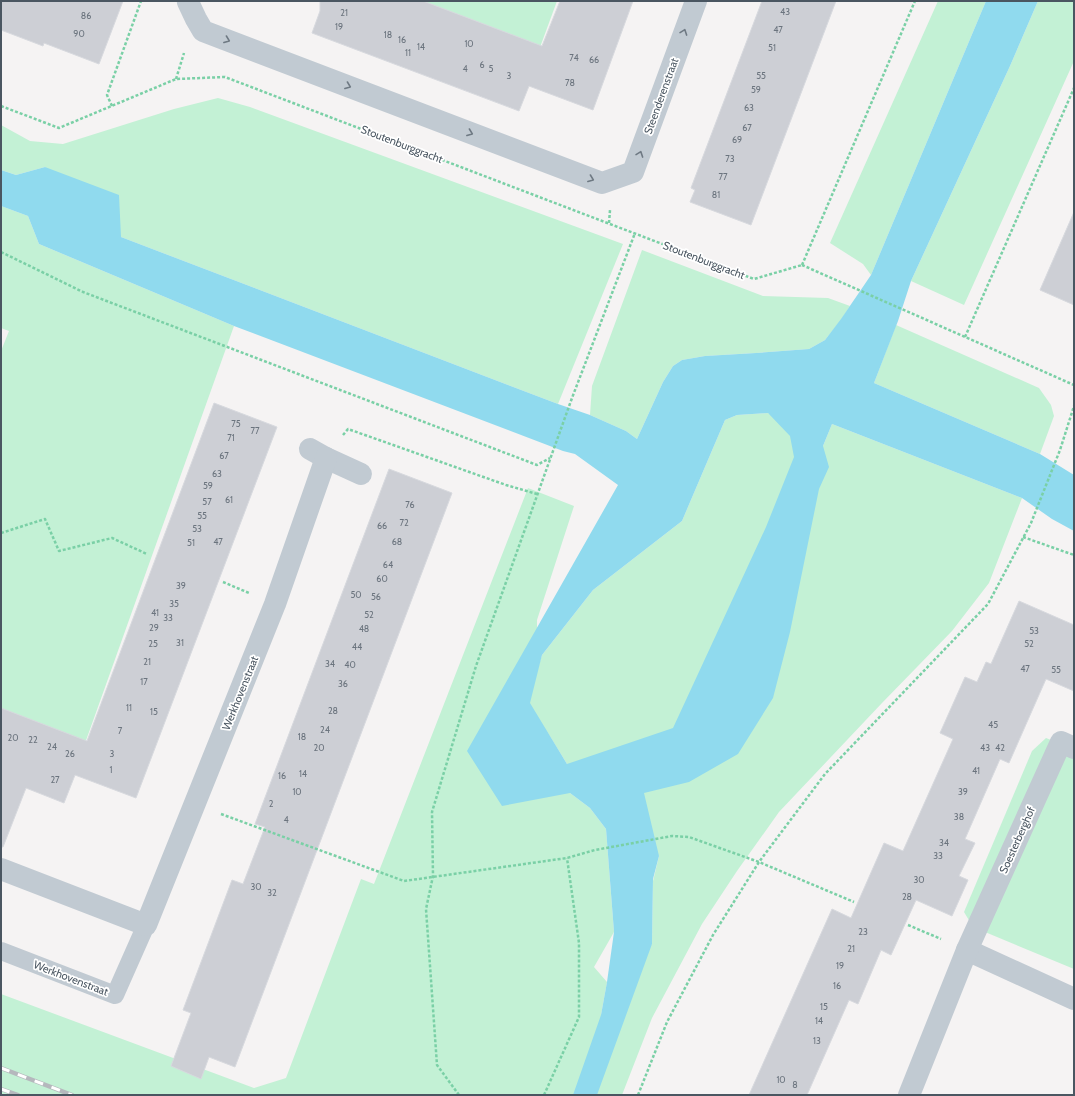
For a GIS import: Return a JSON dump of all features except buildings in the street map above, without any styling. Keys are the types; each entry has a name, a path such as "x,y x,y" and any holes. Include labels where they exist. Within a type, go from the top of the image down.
{"street":[{"name":"Steenderenstraat","path":"192,10 203,31 602,183 633,172 696,1"},
{"path":"318,454 361,474"},
{"name":"Werkhovenstraat","path":"146,924 275,604 318,454"},
{"name":"Soesterberghof","path":"910,1095 967,950 1061,742 1074,748"},
{"path":"1,869 146,924"},
{"path":"967,950 1074,999"}],"lane":[{"name":"Werkhovenstraat","path":"1,951 115,995 146,924"}],"path":[{"path":"112,106 107,95 141,1"},
{"path":"915,1 802,265 1074,385"},
{"name":"Stoutenburggracht","path":"1,106 59,128 176,79 225,77 754,279 802,265"},
{"path":"965,337 1074,88"},
{"path":"460,1095 437,1064 426,909 433,876 432,812 476,666 572,398 635,233"},
{"path":"1,252 84,292 537,465 550,458"},
{"path":"638,1095 667,1022 713,935 759,862 825,774 988,604 1031,523 1060,450 1074,406"},
{"path":"318,454 348,429 506,485 537,494"},
{"path":"1,533 45,519 59,551 112,538 147,554"},
{"path":"1023,537 1074,555"},
{"path":"194,804 404,881 567,858 595,850 672,836 689,837 759,862 854,902"},
{"path":"544,1095 579,1017 579,943 567,858"},
{"path":"908,925 967,950"}],"green space":[{"path":"408,1 557,1 539,50"},
{"path":"938,1 986,1 871,275 863,264 830,243"},
{"path":"1038,1 1074,1 1074,61 964,305 911,281 1010,66"},
{"path":"218,98 250,107 623,244 558,404 121,237 45,167 16,175 1,170 1,125 30,141 63,144 174,109"},
{"path":"1,206 28,216 39,244 234,326 84,746 1,714 1,351 9,331 1,328"},
{"path":"642,250 763,296 828,298 850,306 825,340 809,349 705,356 682,360 673,366 663,382 637,439 626,431 590,415 592,386"},
{"path":"896,325 1039,388 1051,405 1054,416 1040,454 874,383"},
{"path":"768,413 823,446 832,424 1022,498 989,583 952,631 779,812 737,871 702,924 652,1018 622,1095 1,1095 1,994 254,1088 286,1078 361,879 374,884 528,488 574,506 537,620 538,668 542,655 593,590 682,521 725,420 737,415","holes":["548,733 567,764 659,856 653,881 652,944 601,1015 607,982 594,967 614,932 606,829 590,808 570,793"]},
{"path":"1046,738 1074,749 1074,969 973,927 964,912 1032,751"}],"water":[{"path":"986,1 1038,1 1010,66 911,281 898,321 874,383 1040,454 1074,475 1074,531 1052,519 1022,498 832,424 823,446 829,467 819,489 790,632 773,698 738,754 689,782 644,793 659,856 653,879 652,944 597,1095 573,1095 601,1015 614,932 606,829 590,808 570,793 502,806 467,751 618,485 575,454 563,451 234,326 39,244 28,216 1,206 1,170 16,175 45,167 119,195 121,237 590,415 626,431 637,439 663,382 673,366 682,360 705,356 809,349 825,340 871,275","holes":["768,413 790,436 794,457 766,527 673,728 567,764 530,703 542,655 593,590 682,521 725,420 737,415"]}],"railway":[{"path":"1,1068 72,1095"},
{"path":"1,1089 18,1095"}]}
